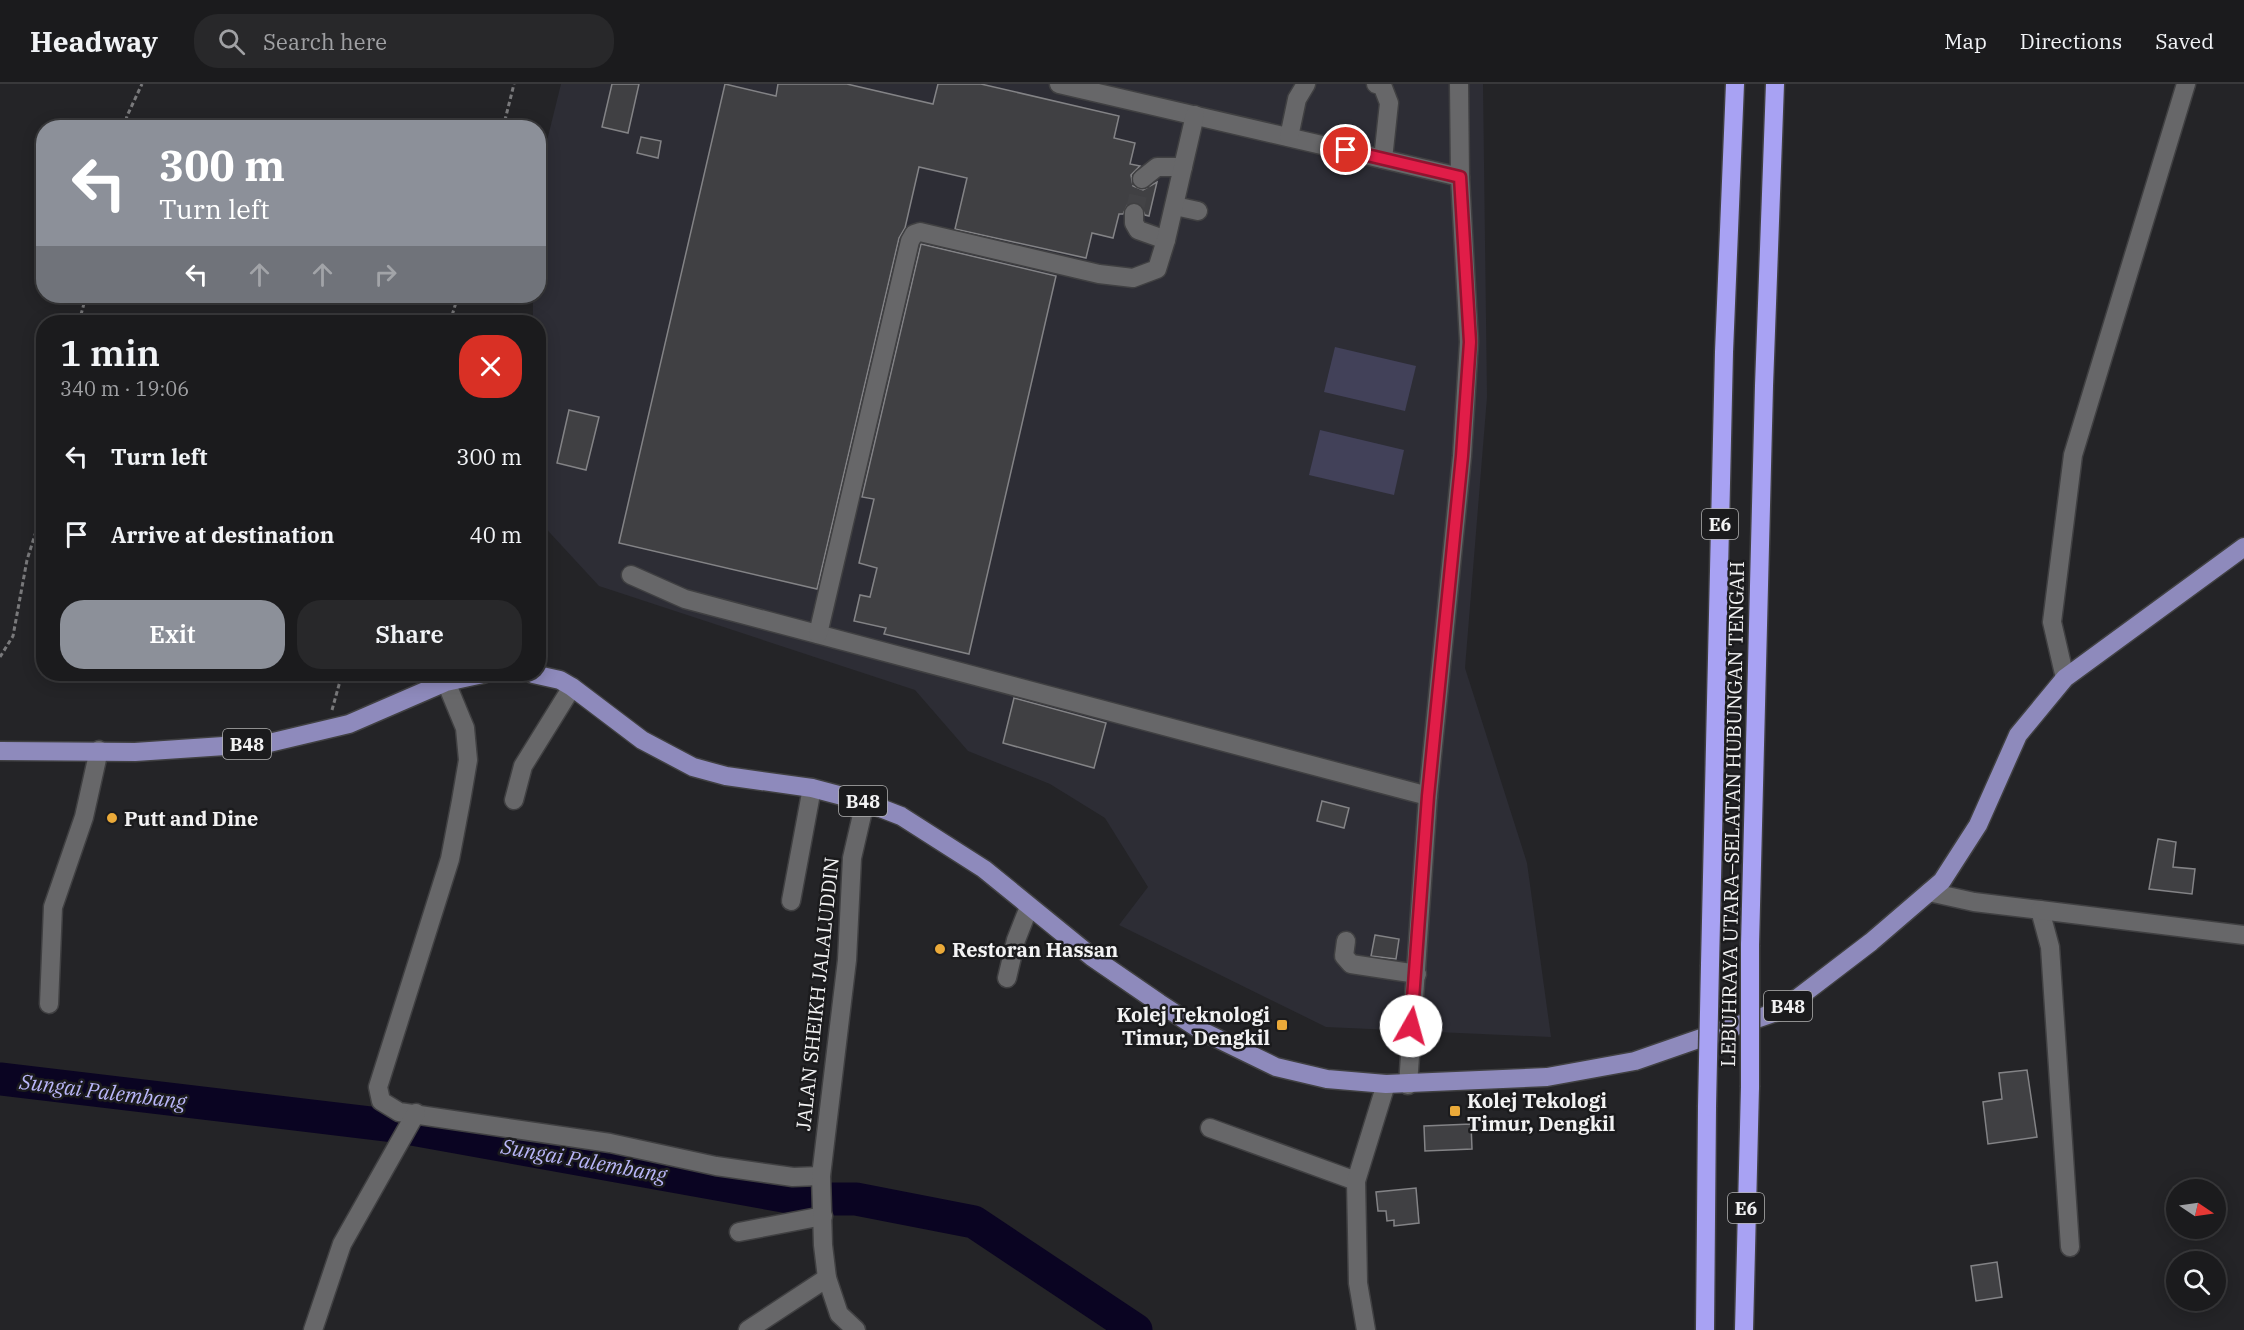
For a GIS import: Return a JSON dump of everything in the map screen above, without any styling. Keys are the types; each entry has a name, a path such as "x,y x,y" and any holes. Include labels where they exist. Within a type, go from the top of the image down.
{"highway":[{"name":"LEBUHRAYA UTARA–SELATAN HUBUNGAN TENGAH","path":"1705,1330 1707,1107 1724,352 1735,84"},
{"name":"LEBUHRAYA UTARA–SELATAN HUBUNGAN TENGAH","path":"1744,1330 1750,1087 1750,945 1764,374 1775,84"}],"main road":[{"name":"B48","path":"546,678 572,687 642,740 693,767 726,776 812,788 865,802 901,816 938,837 984,869 1029,907 1131,983 1202,1031 1276,1067 1353,1083 1408,1085 1547,1077 1635,1061 1782,1010 1871,942 1942,882 1978,825 2018,735 2065,678 2244,547"},
{"name":"B48","path":"0,751 135,752 268,743 349,724 451,681"}],"street":[{"path":"1059,84 1460,177"},
{"path":"1289,137 1297,99 1306,84"},
{"path":"1408,1085 1428,796 1462,456 1470,342 1460,177 1459,84"},
{"path":"2065,678 2052,622 2073,455 2186,84"},
{"path":"1379,85 1389,103 1383,159"},
{"path":"819,634 910,241 914,234 920,232 1099,274 1133,278 1157,269 1175,206 1195,115"},
{"path":"1142,179 1157,167 1183,167"},
{"path":"1175,206 1198,211"},
{"path":"1134,218 1138,230 1166,240"},
{"path":"631,575 686,599 1428,796"},
{"path":"446,682 465,728 468,760 462,801 450,859 378,1087 381,1101 399,1112 414,1117 460,1121 610,1143 716,1166 793,1177 822,1198"},
{"path":"514,800 523,766 572,687"},
{"path":"49,1004 53,907 84,817 99,750"},
{"path":"791,901 812,788"},
{"name":"JALAN SHEIKH JALALUDDIN","path":"827,1278 823,1245 822,1198 847,960 852,858 865,802"},
{"path":"1929,892 1974,902 2244,935"},
{"path":"1007,978 1016,940 1029,907"},
{"path":"2040,910 2050,947 2070,1247"},
{"path":"1346,941 1344,956 1351,964 1417,974"},
{"path":"1366,1330 1358,1283 1356,1181 1386,1084"},
{"path":"313,1330 342,1244 414,1117"},
{"path":"1210,1128 1356,1181"},
{"path":"739,1232 822,1198"},
{"path":"748,1330 827,1278 838,1322 856,1330"}],"path":[{"path":"126,120 142,84"},
{"path":"505,120 514,84"},
{"path":"0,657 13,636 27,560 36,531"},
{"path":"327,729 340,681"}],"shaded area":[{"path":"561,84 1483,84 1487,397 1465,668 1527,863 1551,1037 1326,1027 1119,925 1148,887 1105,818 1050,784 968,751 915,690 599,586 546,529 546,315 533,315 533,303 546,303 546,145"},
{"path":"1335,347 1416,366 1405,411 1324,392"},
{"path":"1320,430 1404,450 1394,495 1309,475"}],"building":[{"path":"612,84 639,84 628,133 602,127"},
{"path":"725,84 776,96 778,84 847,84 933,104 938,84 981,84 1119,116 1114,138 1135,143 1130,164 1140,166 1131,175 1133,186 1143,190 1157,182 1149,216 1145,215 1140,204 1128,204 1123,214 1119,214 1113,238 1092,233 1086,258 955,229 967,178 919,167 905,228 899,238 817,589 619,543"},
{"path":"641,137 661,141 658,158 637,153"},
{"path":"921,244 1056,276 969,654 884,634 886,628 854,621 860,595 870,597 877,568 859,563 874,499 862,497"},
{"path":"569,410 599,417 586,470 557,463"},
{"path":"1014,698 1106,723 1094,768 1003,743"},
{"path":"1322,801 1349,808 1344,828 1317,821"},
{"path":"2158,839 2176,842 2173,867 2195,869 2192,894 2149,889"},
{"path":"1375,935 1399,939 1396,959 1371,956"},
{"path":"2027,1070 2037,1137 1988,1144 1983,1102 2002,1099 1999,1073"},
{"path":"1471,1124 1472,1149 1425,1151 1424,1126"},
{"path":"1416,1188 1419,1223 1394,1226 1394,1220 1387,1221 1386,1211 1378,1211 1376,1192"},
{"path":"1997,1262 2002,1297 1976,1301 1971,1266"}],"waterway":[{"name":"Sungai Palembang","path":"0,1079 395,1126 800,1199 856,1199 974,1222 1136,1330"}],"tunnel":[{"path":"1134,213 1142,179"}],"place":[{"name":"Putt and Dine","path":"112,818"},
{"name":"Restoran Hassan","path":"940,949"},
{"name":"Kolej Teknologi Timur, Dengkil","path":"1282,1025"},
{"name":"Kolej Tekologi Timur, Dengkil","path":"1455,1111"}],"route":[{"path":"1346,150 1460,177 1470,342 1462,456 1428,796 1416,988 1411,1026"}]}
